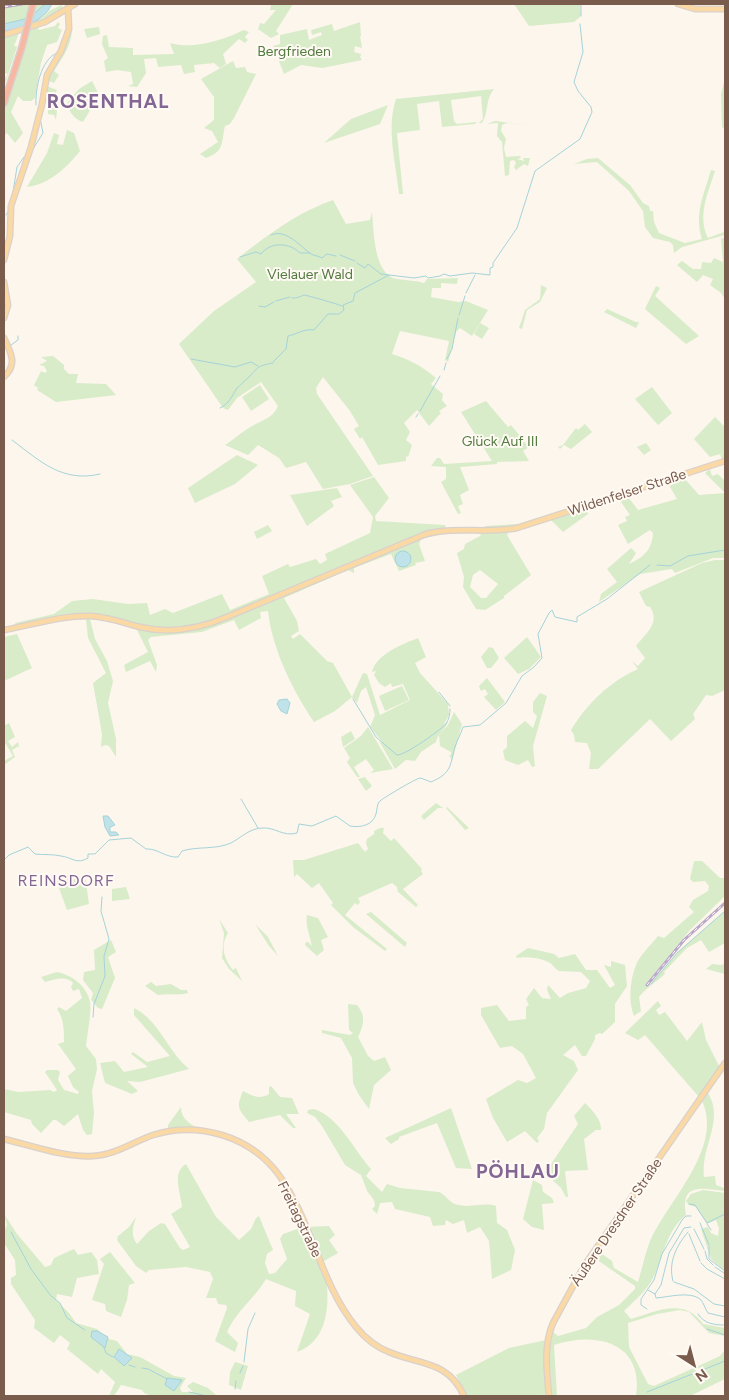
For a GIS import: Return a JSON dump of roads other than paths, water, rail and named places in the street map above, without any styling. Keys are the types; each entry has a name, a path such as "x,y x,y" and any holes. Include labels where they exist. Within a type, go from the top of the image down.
{"highway":[{"path":"4,103 31,4"},
{"path":"4,96 20,47"}],"main road":[{"path":"4,35 45,22 75,4"},
{"path":"678,4 725,9"},
{"path":"4,260 10,236 10,211 15,191 31,147 47,75 61,51 69,27 68,8"},
{"path":"4,282 8,304 4,318"},
{"path":"4,338 13,360 12,368 4,378"},
{"name":"Wildenfelser Straße","path":"4,630 87,616 111,618 152,629 190,629 220,620 426,534 449,530 487,531 511,529 725,461"},
{"name":"Äußere Dresdner Straße","path":"549,1396 547,1347 553,1323 580,1273 725,1063"},
{"name":"Freitagstraße","path":"4,1139 75,1156 96,1156 152,1136 183,1130 216,1134 251,1149 270,1165 287,1189 338,1298 356,1328 371,1342 385,1350 433,1365 456,1382 463,1394"}],"water":[{"path":"45,4 52,4 38,20 25,26 4,31 4,24 29,18"},
{"path":"400,551 406,551 411,556 409,565 400,567 395,562 395,556"},
{"path":"287,699 290,703 287,714 281,711 277,704 279,700"},
{"path":"103,816 108,816 115,825 110,827 110,832 116,832 119,835 110,836 105,827"},
{"path":"92,1331 97,1331 108,1337 105,1348 91,1337"},
{"path":"119,1349 132,1358 124,1366 114,1357"},
{"path":"167,1378 182,1380 174,1391 165,1385"}],"waterway":[{"path":"581,4 581,16"},
{"path":"273,362 286,349 288,336 307,330 314,330 328,314 339,314 344,310 343,305 353,301 355,293 389,275 414,278 426,276 428,278 444,274 450,276 472,273 490,275 490,268 493,267 493,263 517,228 535,171 580,139 592,112 591,107 578,91 574,82 583,52 580,24"},
{"path":"36,105 40,75 47,61 57,53"},
{"path":"33,149 43,133 40,118"},
{"path":"13,192 17,167 24,157"},
{"path":"271,235 282,234 288,236 311,254 322,258 327,254 336,256"},
{"path":"240,257 256,252 261,254 275,245 286,245 300,253 310,253"},
{"path":"340,255 355,261"},
{"path":"357,263 365,268 368,264 381,274 389,275"},
{"path":"466,293 475,275"},
{"path":"292,298 304,295 342,306"},
{"path":"459,315 465,296"},
{"path":"276,301 290,297"},
{"path":"259,306 265,307 274,302"},
{"path":"447,359 452,349 458,318"},
{"path":"11,345 18,340 18,336"},
{"path":"191,359 235,367 251,362 258,366"},
{"path":"220,408 228,402 237,388 258,368 273,363"},
{"path":"444,370 446,363"},
{"path":"420,411 440,376"},
{"path":"12,440 42,462 63,473 86,476 100,474"},
{"path":"657,565 670,566 688,556 725,550"},
{"path":"4,860 9,855 28,847 35,854 58,855 81,861 88,858 88,854 95,854 109,840 131,838 146,849 178,857 182,851 231,843 258,828 267,828 292,834 297,833 299,824 312,826 336,816 350,826 366,825 374,818 379,802 386,797 417,779 420,778 431,782 447,772 463,727 480,725 506,703 522,676 542,658 538,634 552,610 555,617 577,622 577,617 607,599 650,565"},
{"path":"439,692 450,706"},
{"path":"353,699 376,737 397,755 415,747 446,724 450,715 450,709"},
{"path":"241,799 258,828"},
{"path":"93,1017 94,1004 105,976 104,956 109,939 101,911 102,897"},
{"path":"651,984 677,953 725,911"},
{"path":"689,1204 695,1205 707,1223 725,1214"},
{"path":"647,1309 641,1305 641,1299 654,1280 662,1254 682,1220 686,1216 691,1216"},
{"path":"700,1223 709,1245"},
{"path":"707,1224 711,1230"},
{"path":"655,1294 661,1285 669,1253 684,1228 691,1227"},
{"path":"694,1229 704,1249"},
{"path":"11,1232 31,1269 51,1296 60,1303 67,1318 85,1330"},
{"path":"673,1281 672,1261 680,1243 688,1232"},
{"path":"689,1234 700,1261"},
{"path":"709,1247 709,1259 725,1271"},
{"path":"705,1251 707,1259 713,1265"},
{"path":"701,1263 707,1269 725,1279"},
{"path":"715,1267 724,1273"},
{"path":"674,1282 694,1289 714,1304 725,1306"},
{"path":"648,1290 655,1294 656,1298 691,1295 700,1299 708,1313 725,1317"},
{"path":"244,1362 248,1329 255,1313"},
{"path":"698,1314 707,1322 725,1325"},
{"path":"707,1329 725,1335"},
{"path":"104,1348 106,1353 113,1357"},
{"path":"647,1392 725,1361"},
{"path":"129,1365 135,1367"},
{"path":"240,1373 243,1366"},
{"path":"142,1368 148,1369 167,1379"},
{"path":"235,1389 236,1381"},
{"path":"189,1392 207,1396"}],"railway":[{"path":"4,7 22,4"},
{"path":"647,985 684,940 725,903"}],"district":[{"name":"ROSENTHAL","path":"108,101"},
{"name":"REINSDORF","path":"66,880"},
{"name":"PÖHLAU","path":"518,1171"}],"park label":[{"name":"Bergfrieden","path":"294,51"},
{"name":"Vielauer Wald","path":"310,274"},
{"name":"Glück Auf III","path":"500,441"}]}
